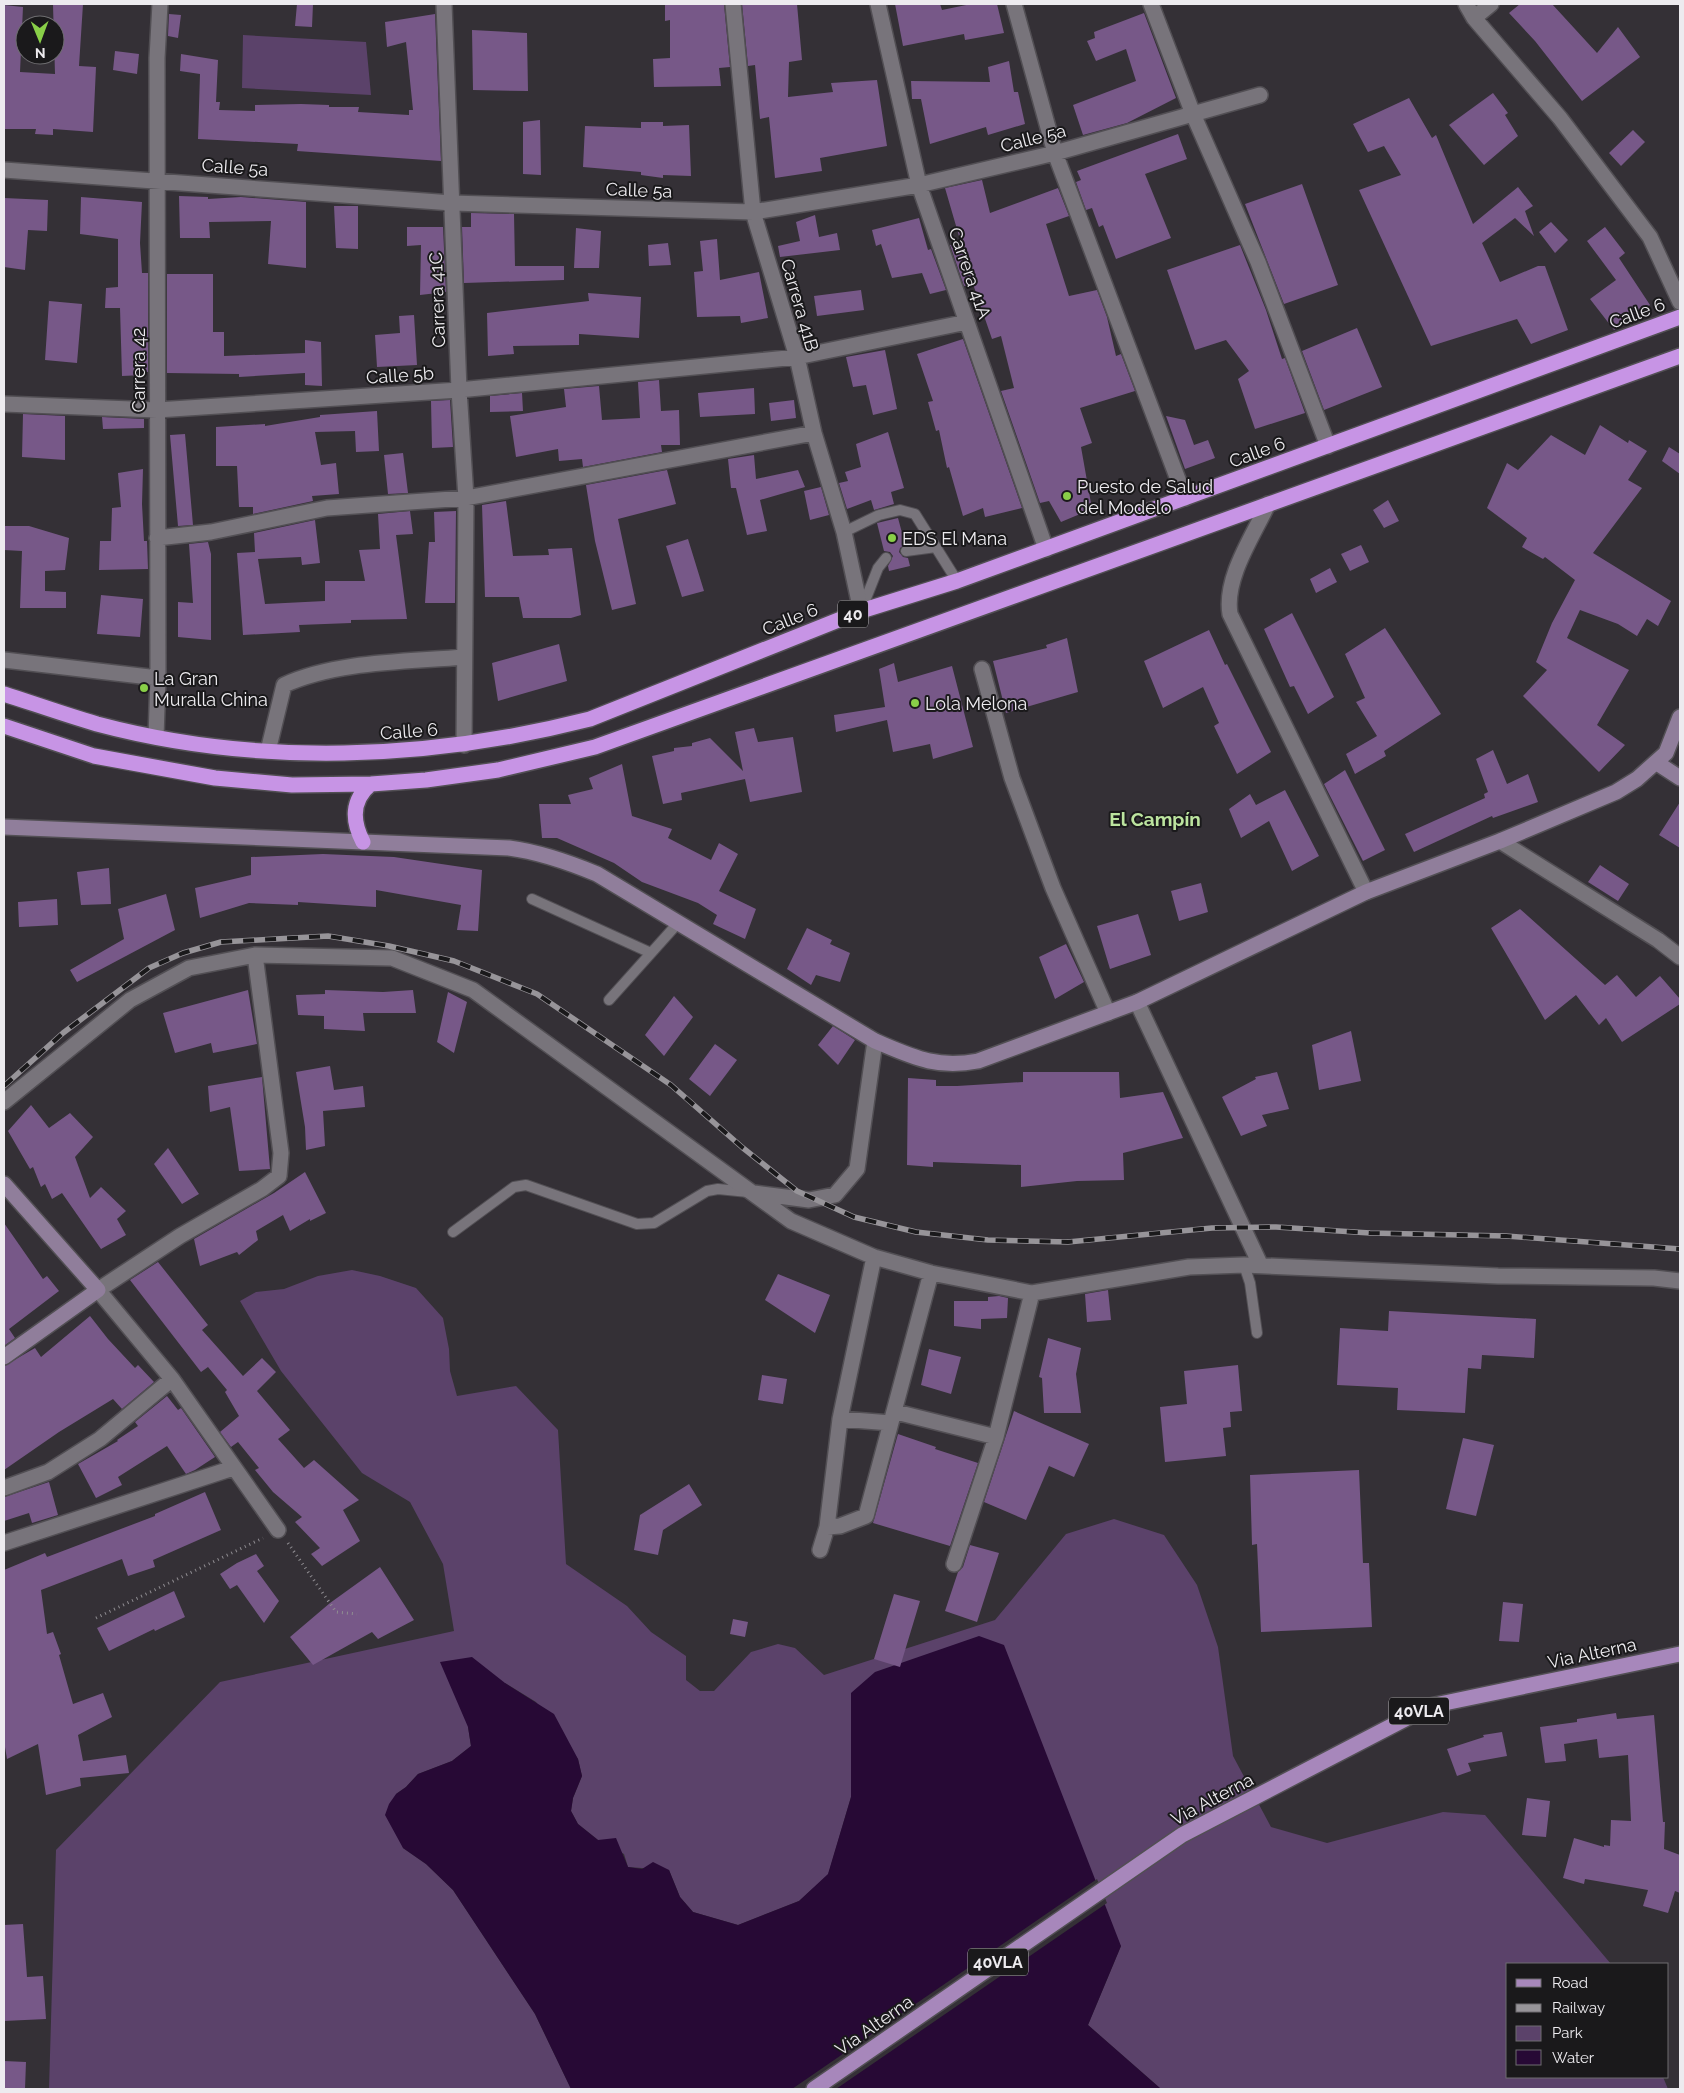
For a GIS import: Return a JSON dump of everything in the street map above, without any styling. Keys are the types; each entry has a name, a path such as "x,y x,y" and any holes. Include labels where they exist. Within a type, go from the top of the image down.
{"highway":[{"name":"Calle 6","path":"4,694 97,724 156,737 208,746 316,754 401,752 464,745 590,719 861,611 957,581 1680,317"},
{"name":"40","path":"4,726 94,756 215,778 292,785 371,784 426,780 498,770 594,747 1680,356"},
{"path":"363,842 357,830 354,817 356,803 362,791 371,784"}],"main road":[{"path":"4,827 363,842 536,852 566,861 597,874 875,1041 922,1061 958,1065 978,1061 1137,1002 1366,892 1616,792 1657,763 1666,753 1680,717"},
{"path":"1657,763 1680,778"},
{"path":"4,1184 98,1290 4,1357"},
{"name":"Via Alterna","path":"814,2089 1182,1835 1430,1706 1680,1654"}],"street":[{"name":"Carrera 42","path":"156,737 158,678 157,58 160,4"},
{"name":"Carrera 41C","path":"444,4 459,390 466,498 464,745"},
{"name":"Carrera 41B","path":"733,4 753,212 797,357 814,433 844,532 861,611"},
{"name":"Carrera 41A","path":"878,4 919,185 1046,549"},
{"path":"1014,4 1055,153 1185,498"},
{"path":"1151,4 1193,114 1258,262 1328,446"},
{"path":"1466,4 1474,18 1560,118 1650,237 1680,302"},
{"path":"1474,18 1491,4"},
{"name":"Calle 5a","path":"4,170 452,203 753,212 919,185 1055,153 1260,95"},
{"name":"Calle 5b","path":"4,404 157,410 459,390 797,357 967,322"},
{"path":"157,538 211,532 327,508 466,498 814,433"},
{"path":"1268,504 1231,584 1228,600 1230,614 1366,892"},
{"path":"268,751 284,685 307,674 344,668 464,657"},
{"path":"4,660 158,678"},
{"path":"982,670 1012,778 1053,888 1108,1013"},
{"path":"1500,840 1658,940 1680,957"},
{"path":"255,955 281,1152 279,1176 262,1189 180,1236 98,1290 172,1379 278,1530"},
{"path":"4,1102 130,1000 189,968 255,955 392,958 472,990 791,1221 874,1257 931,1273 1032,1293 1189,1267 1260,1264 1498,1276 1654,1278 1680,1281"},
{"path":"1137,1002 1260,1264"},
{"path":"753,1193 809,1200 835,1195 857,1169 875,1041"},
{"path":"820,1550 827,1527 840,1419 874,1257"},
{"path":"827,1527 840,1526 866,1516 894,1418 931,1273"},
{"path":"954,1564 996,1437 1032,1293"},
{"path":"4,1488 48,1472 100,1439 172,1379"},
{"path":"840,1419 894,1418 996,1437"},
{"path":"4,1543 233,1468"}],"lane":[{"path":"844,532 879,515 900,510 916,514 957,581"},
{"path":"906,551 936,547"},
{"path":"861,611 878,568 886,558"},
{"path":"532,900 651,953"},
{"path":"609,1000 678,923"},
{"path":"454,1232 514,1187 526,1184 637,1224 654,1223 707,1191 718,1189 753,1193"},
{"path":"1244,1265 1250,1284 1257,1333"}],"path":[{"path":"96,1618 206,1567 278,1530 336,1612 357,1614"}],"green space":[{"path":"243,35 366,42 371,95 242,88"},
{"path":"352,1270 380,1276 416,1288 443,1318 449,1349 450,1371 457,1396 516,1386 558,1430 566,1564 627,1606 651,1632 686,1656 686,1680 700,1691 714,1691 751,1652 778,1644 795,1648 824,1675 995,1620 1066,1534 1114,1519 1164,1535 1197,1585 1218,1647 1233,1756 1271,1827 1327,1843 1443,1812 1485,1815 1610,1963 1506,1963 1506,2078 1663,2078 1668,2089 1161,2089 1088,2025 1121,1946 851,1693 851,1797 828,1875 799,1901 738,1925 693,1912 680,1897 669,1870 628,1867 624,1854 598,1840 578,1824 571,1811 573,1798 582,1776 578,1759 536,1702 505,1683 468,1727 471,1746 452,1761 418,1774 406,1787 396,1794 403,1848 426,1864 453,1890 535,2014 571,2089 49,2089 56,1850 220,1682 454,1631 443,1564 410,1502 362,1473 281,1371 240,1301 256,1292 284,1289 318,1276"}],"water":[{"path":"979,1636 1004,1645 1121,1946 1088,2025 1161,2089 571,2089 535,2014 453,1890 426,1864 403,1848 385,1815 389,1804 396,1794 406,1787 418,1774 452,1761 471,1746 468,1727 440,1662 472,1657 505,1683 554,1714 578,1759 582,1776 573,1798 571,1811 578,1824 598,1840 616,1838 628,1867 642,1869 653,1862 669,1870 680,1897 693,1912 738,1925 799,1901 828,1874 851,1797 851,1693 875,1672"}],"pier":[{"path":"1097,1879 1107,1903 836,2089 792,2089"}],"building":[{"path":"83,4 79,66 96,67 93,132 53,129 53,135 35,134 36,129 4,129 4,5 23,7 23,15 15,15 15,65 20,65 20,72 55,74 55,65 65,65 65,15 53,15 53,5"},
{"path":"297,4 313,4 312,27 295,26"},
{"path":"665,4 724,4 730,67 719,68 721,86 654,87 653,59 670,58 670,20 665,21"},
{"path":"742,4 797,4 802,60 789,62 788,97 833,92 831,83 877,80 887,146 820,158 822,171 775,178 769,117 760,119 755,65 748,66"},
{"path":"895,4 940,4 942,10 971,4 997,4 1004,33 965,40 964,34 903,46"},
{"path":"1520,4 1552,4 1597,53 1618,27 1640,57 1582,101 1535,41 1509,13"},
{"path":"1144,13 1176,98 1127,123 1083,135 1073,105 1136,81 1126,49 1096,61 1087,41 1095,38 1094,32"},
{"path":"169,14 181,15 178,38 168,36"},
{"path":"435,14 441,161 297,151 298,144 198,139 200,74 180,71 181,54 218,60 216,102 220,102 219,110 255,111 255,105 301,104 329,105 329,107 359,107 358,112 409,115 409,110 413,110 406,42 387,47 385,22"},
{"path":"472,30 527,33 528,91 473,90"},
{"path":"115,51 139,54 137,74 113,70"},
{"path":"1009,61 1014,92 1018,92 1025,124 988,135 986,127 930,144 921,99 912,99 911,81 990,82 988,67"},
{"path":"1493,93 1508,113 1505,115 1518,136 1484,165 1449,125"},
{"path":"1409,98 1432,138 1436,135 1473,224 1518,187 1533,206 1525,211 1534,236 1515,218 1482,243 1500,282 1538,266 1545,266 1568,330 1531,344 1517,319 1431,346 1359,190 1401,175 1384,146 1368,152 1353,124"},
{"path":"540,120 541,175 523,174 523,122"},
{"path":"641,122 663,122 663,126 689,125 691,176 663,175 663,178 641,175 641,172 583,167 585,126 641,128"},
{"path":"1633,130 1645,142 1621,166 1609,153"},
{"path":"1178,134 1187,159 1145,174 1171,238 1116,259 1103,225 1099,227 1092,208 1086,210 1076,182 1081,180 1077,171"},
{"path":"982,180 990,213 1058,188 1069,216 1046,224 1069,296 1097,290 1107,317 1116,356 1121,354 1135,391 1080,408 1092,443 1081,447 1092,509 1061,522 1049,501 1040,503 1001,391 1014,388 1001,336 992,339 973,284 964,286 950,245 961,243 945,188"},
{"path":"1302,184 1338,285 1284,304 1245,204"},
{"path":"179,196 208,197 208,199 241,197 306,202 306,268 268,264 271,221 209,222 210,238 180,238"},
{"path":"81,197 142,202 140,243 142,273 148,273 148,372 144,372 144,375 122,376 120,308 105,308 106,288 118,287 118,239 80,234"},
{"path":"4,198 48,200 47,231 28,230 25,270 4,267"},
{"path":"334,206 358,206 358,249 336,248"},
{"path":"471,213 514,214 515,266 564,266 564,280 464,283 462,227 471,227"},
{"path":"815,215 819,237 837,233 840,250 780,257 778,246 800,241 796,222"},
{"path":"919,218 928,250 931,249 946,290 930,294 922,273 892,278 881,244 876,246 872,230"},
{"path":"1551,222 1568,240 1555,253 1539,232"},
{"path":"407,227 443,227 446,292 420,295 421,245 407,246"},
{"path":"1605,227 1625,253 1619,258 1650,305 1614,330 1590,299 1616,280 1587,241"},
{"path":"576,228 601,231 599,268 574,268"},
{"path":"717,239 720,280 759,272 768,318 741,323 740,316 697,317 694,272 703,271 700,241"},
{"path":"668,243 671,265 649,266 648,245"},
{"path":"1240,245 1266,310 1282,359 1285,358 1305,413 1255,429 1238,379 1249,371 1226,340 1195,350 1167,270"},
{"path":"167,274 213,274 213,332 224,332 224,356 305,353 305,340 321,342 322,386 305,385 305,373 239,377 239,374 167,373"},
{"path":"861,290 864,310 817,316 814,296"},
{"path":"588,293 641,297 639,338 579,334 579,345 513,346 514,354 488,356 487,313 589,301"},
{"path":"49,301 82,304 77,363 45,360"},
{"path":"414,315 417,365 377,367 375,335 400,333 399,316"},
{"path":"1357,328 1382,387 1324,410 1302,351"},
{"path":"963,339 1022,508 985,517 983,508 963,516 949,467 947,468 939,430 936,431 928,402 933,401 917,354"},
{"path":"885,350 897,409 873,415 866,385 853,387 846,357"},
{"path":"659,380 661,411 679,410 680,445 661,445 662,452 583,467 582,459 559,461 558,449 516,457 510,416 566,407 564,389 599,386 602,420 640,418 638,382"},
{"path":"754,388 755,414 700,417 698,393"},
{"path":"522,393 523,411 490,412 490,396"},
{"path":"450,400 453,447 432,448 431,401"},
{"path":"794,400 796,418 771,421 769,403"},
{"path":"377,411 379,451 356,452 355,431 315,432 321,465 336,463 339,494 312,496 313,501 253,514 253,507 239,507 237,466 216,466 216,427 265,424 265,426 320,417 320,415"},
{"path":"23,414 65,416 65,460 22,457"},
{"path":"1166,416 1185,420 1194,445 1208,440 1215,458 1185,469"},
{"path":"102,417 144,419 144,428 103,429"},
{"path":"1600,425 1628,443 1629,440 1647,451 1628,480 1642,488 1593,553 1671,601 1658,626 1647,619 1637,636 1618,624 1580,610 1567,638 1629,670 1597,725 1625,745 1599,772 1523,696 1547,670 1536,662 1552,623 1575,580 1545,557 1543,559 1522,547 1527,538 1487,508 1507,463 1518,470 1551,435 1585,455"},
{"path":"888,432 904,488 891,492 894,504 874,510 871,500 847,509 839,483 848,481 845,472 861,467 856,444"},
{"path":"185,434 193,525 178,526 170,435"},
{"path":"1669,447 1680,454 1680,474 1662,461"},
{"path":"403,453 408,493 388,494 384,455"},
{"path":"754,455 756,479 798,470 805,487 760,500 767,531 747,535 736,488 731,488 728,459"},
{"path":"143,469 142,504 144,541 147,541 148,569 99,570 100,541 111,541 112,508 121,507 118,473"},
{"path":"667,470 676,504 618,519 636,604 612,610 595,541 586,485"},
{"path":"821,487 829,515 810,520 804,491"},
{"path":"1388,500 1399,521 1384,528 1373,510"},
{"path":"506,501 513,556 549,555 548,549 572,548 581,615 571,618 523,618 519,597 485,597 482,505"},
{"path":"410,511 413,534 396,535 407,619 351,620 351,623 299,625 300,632 243,635 237,553 255,552 254,533 315,520 320,563 302,565 301,557 258,559 265,604 325,601 325,581 365,581 359,550 380,549 378,514"},
{"path":"456,511 455,603 425,603 429,542 435,542 434,512"},
{"name":"EDS El Mana","path":"898,518 905,544 900,548 899,552 903,557 908,558 910,566 889,571 888,566 893,556 890,552 884,551 877,523"},
{"path":"4,526 29,526 69,538 65,570 45,571 45,591 66,592 66,608 20,608 22,551 4,550"},
{"path":"688,539 704,591 682,597 666,546"},
{"path":"208,542 211,554 211,640 178,637 178,602 193,603 189,544"},
{"path":"1361,545 1369,562 1350,571 1341,554"},
{"path":"1330,568 1337,582 1316,593 1310,579"},
{"path":"101,595 143,599 140,637 97,634"},
{"path":"1292,613 1334,697 1308,714 1294,686 1290,687 1264,629"},
{"path":"1385,628 1441,714 1384,751 1386,756 1355,774 1346,754 1377,736 1356,702 1365,698 1345,654"},
{"path":"1209,630 1225,665 1227,664 1271,752 1237,774 1214,726 1219,723 1203,687 1163,708 1144,661"},
{"path":"1067,638 1078,692 1006,713 993,661 1047,648 1046,645"},
{"path":"559,644 567,681 498,701 492,663"},
{"path":"894,663 898,682 952,666 973,747 933,759 930,744 893,752 887,720 836,732 834,715 885,707 879,669"},
{"path":"754,728 758,742 793,737 802,792 750,802 745,779 681,793 682,800 663,804 652,756 674,751 674,748 692,746 692,743 710,738 743,771 735,732"},
{"path":"1493,750 1507,784 1528,774 1538,802 1493,818 1492,816 1414,852 1405,834 1485,798 1484,794 1488,792 1476,759"},
{"path":"622,764 632,816 672,829 668,838 711,860 719,843 738,854 719,891 756,909 745,939 713,924 717,915 698,903 642,882 614,863 557,838 542,838 539,804 571,804 568,795 593,789 589,778"},
{"path":"1345,770 1385,850 1363,861 1324,784"},
{"path":"1285,790 1319,856 1292,871 1269,821 1241,838 1229,809 1250,794 1256,805"},
{"path":"1680,802 1680,848 1659,835"},
{"path":"323,854 394,857 482,870 478,931 457,930 461,905 376,890 376,907 298,902 298,905 249,903 200,918 195,888 251,875 251,857"},
{"path":"1600,865 1629,884 1618,901 1588,882"},
{"path":"109,868 111,904 81,905 77,872"},
{"path":"1201,883 1208,912 1179,921 1171,891"},
{"path":"166,894 175,930 77,982 70,970 124,939 118,909"},
{"path":"57,899 58,925 19,927 18,902"},
{"path":"1520,909 1605,985 1617,975 1636,997 1660,976 1680,999 1680,1004 1622,1042 1606,1018 1599,1025 1576,995 1545,1020 1491,928"},
{"path":"1138,914 1151,955 1110,969 1097,926"},
{"path":"807,928 832,940 830,944 850,953 840,982 816,975 811,985 787,969"},
{"path":"1066,944 1084,982 1055,999 1039,957"},
{"path":"248,990 257,1044 213,1053 211,1043 175,1053 163,1013"},
{"path":"325,990 383,992 413,990 416,1013 363,1013 365,1031 324,1029 324,1016 298,1015 296,995 325,994"},
{"path":"448,992 467,1002 454,1053 437,1042"},
{"path":"674,996 693,1017 664,1056 645,1035"},
{"path":"833,1026 855,1040 838,1065 818,1045"},
{"path":"1351,1031 1361,1081 1319,1090 1312,1045"},
{"path":"715,1044 737,1060 710,1096 689,1079"},
{"path":"330,1066 334,1090 363,1086 365,1107 323,1111 325,1146 306,1150 305,1127 296,1072"},
{"path":"1023,1072 1119,1072 1120,1098 1163,1092 1183,1138 1123,1153 1124,1180 1077,1181 1021,1187 1021,1165 933,1162 933,1167 907,1165 908,1078 936,1080 936,1086 957,1086 1023,1082"},
{"path":"1277,1072 1289,1109 1262,1115 1267,1126 1241,1136 1222,1097 1256,1079 1255,1077"},
{"path":"262,1077 270,1169 239,1171 230,1107 210,1112 208,1086"},
{"path":"31,1105 49,1128 70,1113 93,1137 75,1157 90,1198 101,1187 126,1211 117,1219 126,1235 101,1249 62,1193 52,1199 45,1184 41,1187 33,1167 30,1169 8,1131"},
{"path":"168,1148 199,1194 182,1204 154,1164"},
{"path":"305,1172 326,1213 310,1221 310,1219 290,1231 283,1215 256,1231 258,1240 239,1255 237,1252 200,1266 194,1239 274,1193"},
{"path":"4,1223 43,1279 47,1276 59,1291 9,1329 15,1338 4,1346"},
{"path":"158,1262 208,1325 202,1330 243,1376 262,1358 276,1372 257,1391 290,1430 278,1439 304,1468 314,1460 359,1500 343,1510 360,1541 322,1566 311,1554 320,1548 295,1522 302,1517 273,1492 255,1470 259,1468 238,1442 231,1447 220,1432 239,1416 225,1392 227,1390 208,1367 201,1372 130,1280"},
{"path":"778,1274 830,1295 815,1333 765,1300"},
{"path":"1108,1290 1111,1320 1087,1322 1085,1294"},
{"path":"999,1296 1008,1298 1007,1318 981,1319 981,1329 954,1326 954,1301 988,1301 988,1297"},
{"path":"1389,1311 1536,1319 1534,1358 1482,1355 1481,1369 1468,1368 1465,1413 1397,1410 1398,1388 1337,1385 1340,1328 1388,1331"},
{"path":"90,1316 135,1368 138,1365 154,1382 122,1409 113,1399 59,1432 4,1470 4,1366 35,1348 41,1357"},
{"path":"1048,1338 1081,1348 1076,1374 1081,1413 1044,1413 1042,1378 1039,1377"},
{"path":"929,1349 961,1357 951,1394 921,1385"},
{"path":"1238,1365 1242,1411 1230,1412 1231,1427 1223,1428 1226,1456 1165,1462 1160,1407 1187,1404 1184,1371"},
{"path":"762,1375 787,1379 783,1404 758,1400"},
{"path":"167,1396 178,1410 181,1408 215,1457 186,1474 167,1446 118,1477 122,1485 96,1498 78,1464 118,1441 138,1426 135,1422"},
{"path":"1014,1411 1089,1444 1074,1477 1049,1466 1026,1520 984,1502"},
{"path":"898,1434 978,1463 950,1546 873,1523"},
{"path":"1463,1438 1494,1445 1476,1516 1446,1509"},
{"path":"1359,1470 1363,1563 1369,1563 1372,1627 1261,1632 1257,1544 1252,1545 1250,1475"},
{"path":"49,1482 58,1515 32,1523 29,1513 4,1521 4,1497"},
{"path":"689,1484 702,1505 663,1530 658,1555 634,1550 640,1515"},
{"path":"205,1492 221,1530 153,1560 155,1567 128,1576 122,1559 41,1590 47,1634 53,1632 61,1654 59,1655 73,1704 103,1693 112,1717 78,1735 83,1761 126,1755 129,1773 80,1778 81,1786 46,1795 38,1744 7,1759 4,1741 4,1570 45,1553 47,1557 155,1516 155,1514"},
{"path":"970,1545 999,1553 977,1622 945,1611 958,1572 963,1567"},
{"path":"256,1554 264,1566 257,1571 279,1601 264,1623 237,1585 230,1589 220,1574"},
{"path":"380,1567 414,1620 378,1639 372,1632 313,1665 290,1637 330,1603"},
{"path":"174,1591 185,1617 155,1631 154,1629 109,1651 97,1628"},
{"path":"894,1594 920,1601 900,1667 874,1659"},
{"path":"1503,1602 1523,1604 1519,1642 1499,1641"},
{"path":"733,1619 748,1622 745,1637 730,1634"},
{"path":"1616,1713 1617,1719 1654,1715 1663,1822 1665,1822 1664,1849 1680,1855 1680,1893 1675,1891 1668,1913 1643,1906 1648,1890 1585,1879 1584,1884 1563,1878 1574,1838 1604,1847 1604,1845 1610,1846 1611,1820 1631,1821 1628,1755 1599,1758 1597,1739 1564,1744 1566,1761 1545,1763 1540,1727 1577,1722 1577,1719"},
{"path":"1502,1732 1507,1756 1468,1763 1471,1771 1457,1776 1447,1749 1484,1737 1483,1735"},
{"path":"1527,1798 1550,1801 1546,1837 1522,1835"},
{"path":"23,1924 27,1977 43,1976 46,2019 4,2021 4,1925"},
{"path":"4,2061 26,2062 25,2089 4,2089"}],"railway":[{"path":"4,1086 63,1033 149,968 183,953 221,942 328,936 389,946 454,961 537,994 671,1085 743,1148 797,1191 854,1217 916,1232 988,1240 1068,1242 1212,1228 1276,1227 1370,1233 1506,1236 1680,1249"}],"place":[{"name":"Puesto de Salud del Modelo","path":"1067,496"},
{"name":"EDS El Mana","path":"892,538"},
{"name":"La Gran Muralla China","path":"144,688"},
{"name":"Lola Melona","path":"915,703"}],"district":[{"name":"El Campín","path":"1155,819"}]}
